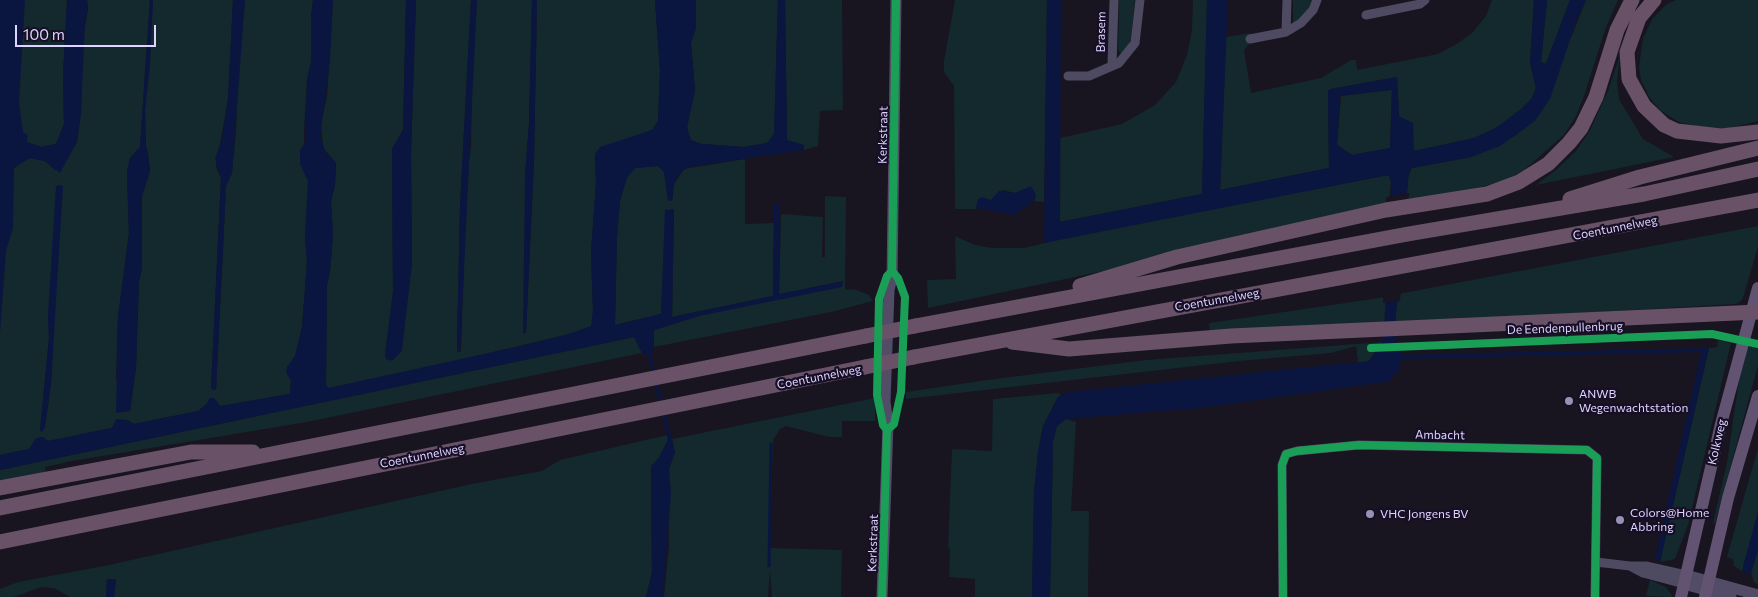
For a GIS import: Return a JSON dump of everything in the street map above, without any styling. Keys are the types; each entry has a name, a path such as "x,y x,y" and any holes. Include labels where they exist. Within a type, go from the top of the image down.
{"highway":[{"path":"1010,307 1176,256 1411,205 1487,194 1503,189 1534,174 1559,154 1575,136 1589,113 1617,30 1632,0"},
{"path":"1654,0 1639,18 1627,52 1629,80 1644,106 1664,125 1677,131 1721,136 1758,132"},
{"path":"1519,216 1640,177 1758,148"},
{"path":"0,508 668,377 1010,307 1408,234 1644,194 1756,170"},
{"name":"Coentunnelweg","path":"0,542 914,357 1751,201"},
{"path":"998,341 1069,349 1231,336 1754,313"},
{"path":"0,488 191,452 284,453"}],"main road":[{"name":"Kolkweg","path":"1681,597 1721,424 1754,313 1758,288"},
{"name":"Kolkweg","path":"1707,589 1728,498 1758,396"}],"street":[{"name":"Kerkstraat","path":"882,597 888,424 885,402 889,290 892,278 896,0"},
{"name":"Brasem","path":"1112,65 1114,0"},
{"name":"Brasem","path":"1068,76 1089,76 1105,71 1112,65 1119,63 1135,44 1140,0"},
{"path":"1286,32 1287,0"},
{"path":"1250,39 1286,32 1307,17 1313,10 1317,0"},
{"path":"1366,15 1420,4 1425,0"},
{"name":"Ambacht","path":"1283,597 1282,465 1286,454 1297,451 1359,445 1587,450 1597,458 1595,597"},
{"path":"1596,562 1646,566 1731,597"},
{"path":"1707,589 1758,595"}],"green space":[{"path":"0,0 67,0 63,76 64,124 56,144 41,147 27,143 11,172 12,195 14,168 18,163 30,158 45,161 56,171 77,142 81,112 83,40 88,9 87,0 150,0 140,147 130,158 127,178 129,233 118,317 116,378 130,411 136,368 139,281 142,268 142,196 150,171 146,146 145,111 153,0 233,0 228,99 216,167 221,178 211,388 216,390 226,186 232,173 236,132 238,69 245,0 313,0 311,62 307,80 304,130 305,174 309,181 305,236 307,262 302,327 295,357 287,367 291,380 290,394 220,406 214,398 198,411 134,424 127,420 112,428 48,441 43,437 29,449 0,455","holes":["54,314 51,383 45,427 40,431 49,338 48,315"]},
{"path":"333,0 406,0 403,130 392,149 393,292 385,355 407,300 412,263 411,153 416,0 471,0 460,206 457,352 461,351 467,174 471,148 472,72 477,0 532,0 529,124 525,175 526,333 534,160 537,0 655,0 660,70 658,121 652,130 595,154 596,183 591,252 592,326 569,334 456,361 329,388 326,385 327,286 333,236 331,201 335,185 336,163 323,148 321,123 327,97"},
{"path":"696,0 778,0 774,134 767,143 744,147 702,144 691,140 687,128 689,111 695,91 691,43 696,28"},
{"path":"785,0 842,0 843,110 820,111 818,146 804,150 803,145 787,140"},
{"path":"955,0 1047,0 1044,202 1034,201 1036,195 1031,187 1015,193 1003,190 991,200 986,200 976,208 978,209 955,209 954,86 944,72 944,61"},
{"path":"1119,0 1135,0 1131,38 1128,47 1121,54 1118,50"},
{"path":"1193,0 1207,0 1202,194 1060,222 1060,138 1122,124 1155,105 1176,82 1187,55 1192,30"},
{"path":"1293,0 1313,0 1310,9 1293,25"},
{"path":"1492,0 1534,0 1530,63 1536,88 1532,98 1520,110 1496,128 1474,138 1414,151 1399,116 1397,77 1331,89 1328,91 1329,168 1220,190 1226,37 1251,33 1251,42 1244,50 1251,93 1321,78 1351,60 1356,60 1357,70 1438,54 1472,33 1486,16"},
{"path":"1547,0 1570,0 1546,64 1541,62"},
{"path":"1586,0 1618,0 1606,27 1576,116 1564,135 1523,171 1503,181 1406,207 1408,177 1412,168 1471,157 1518,134 1573,33"},
{"path":"1676,0 1758,0 1758,121 1730,128 1704,128 1679,122 1661,111 1649,97 1641,80 1639,67 1643,38 1653,18 1667,4"},
{"path":"1620,55 1617,82 1619,99 1643,139 1674,157 1536,185 1576,151 1590,130 1608,91"},
{"path":"1392,89 1390,148 1352,155 1337,145 1341,96"},
{"path":"745,159 745,224 774,223 773,296 672,317 674,210 666,210 661,314 615,325 617,236 620,201 625,181 630,172 635,168 658,166 664,172 668,200 672,201 674,184 684,169"},
{"path":"1389,176 1391,181 1388,211 928,308 927,280 956,279 955,236 975,245 992,248 1024,248 1079,235"},
{"path":"825,196 846,197 845,290 854,289 869,295 873,301 831,312 654,347 654,330 699,316 843,281 779,295 781,214 823,217 822,257 825,257"},
{"path":"1758,226 1758,247 1742,300 1736,304 1395,324 1398,294"},
{"path":"1386,297 1384,327 1210,332 1209,323"},
{"path":"634,337 642,353 307,422 72,461 45,467 46,474 0,484 0,470"},
{"path":"1718,340 1731,343 1688,525 1675,559 1660,562 1709,348 1717,347"},
{"path":"1382,342 1368,362 1358,363 1356,346 1331,353 1239,361 906,399 906,392 1146,360"},
{"path":"1747,346 1758,348 1758,365 1715,524 1713,523 1727,462 1739,380"},
{"path":"1058,393 1061,395 1058,397 1043,426 1038,452 1034,493 1032,597 975,597 975,579 949,577 950,549 948,548 952,449 992,451 993,399"},
{"path":"875,398 875,421 842,421 842,437 829,437 786,426 780,429 773,440 770,548 842,550 841,597 772,597 770,571 768,597 664,597 669,545 669,469 675,452 672,439"},
{"path":"1066,419 1076,422 1071,511 1089,511 1088,597 1050,597 1053,441 1057,426"},
{"path":"667,435 668,440 659,458 652,465 651,470 652,572 646,597 114,597 116,579 107,579 106,597 70,597 54,588 41,587 14,597 0,597 0,589 18,582 109,565 472,484 542,471 560,460"},
{"path":"1758,448 1758,512 1742,571 1734,566 1733,559 1727,557"},
{"path":"1758,550 1758,585 1754,582 1751,573"},
{"path":"1650,580 1666,587 1673,597 1646,596"}],"water":[{"path":"0,0 25,0 19,103 23,132 28,135 27,142 41,147 56,144 64,124 63,76 67,0 87,0 88,9 85,21 81,112 77,142 60,173 45,161 30,158 14,168 13,228 6,251 0,333"},
{"path":"150,0 153,0 150,65 145,111 146,146 150,171 142,196 142,268 139,281 136,368 130,411 116,413 118,317 129,233 127,170 130,158 140,147"},
{"path":"233,0 245,0 232,173 226,186 216,390 211,389 221,178 215,159 222,139 228,99"},
{"path":"313,0 333,0 330,60 320,136 326,153 336,163 335,185 331,201 333,236 327,286 326,385 329,388 525,345 569,334 591,326 593,311 591,252 596,183 595,154 600,147 652,130 658,121 660,70 655,0 696,0 696,28 691,43 695,91 687,128 691,140 702,144 744,147 767,143 774,134 778,0 785,0 787,140 804,145 804,150 688,167 678,175 674,184 672,201 668,200 664,172 658,166 635,168 627,178 620,201 617,236 615,325 661,314 665,210 674,209 672,317 773,296 774,203 780,203 779,294 843,281 842,287 699,316 654,330 652,358 675,452 669,469 671,493 663,597 646,597 652,572 651,470 652,465 659,458 668,440 648,355 642,353 634,337 0,470 0,455 29,449 36,438 43,437 48,441 112,428 116,419 127,420 134,424 198,411 205,406 210,398 214,398 220,406 290,394 291,380 286,373 287,367 295,356 302,327 307,262 305,236 308,181 300,164 300,150 305,143 307,80 311,62"},
{"path":"406,0 416,0 411,153 412,263 402,351 392,361 386,359 385,355 393,292 392,149 403,130"},
{"path":"471,0 477,0 460,352 457,352 460,206"},
{"path":"532,0 537,0 534,160 526,333 523,333 525,175 529,124"},
{"path":"1047,0 1061,0 1060,222 1202,194 1207,0 1228,0 1220,190 1329,168 1328,91 1331,89 1397,77 1399,116 1413,123 1414,151 1474,138 1496,128 1520,110 1532,98 1536,88 1530,63 1534,0 1547,0 1541,62 1546,64 1570,0 1586,0 1578,16 1550,99 1535,121 1500,146 1471,157 1412,168 1409,172 1395,324 1396,341 1402,355 1709,348 1660,562 1655,559 1701,352 1401,359 1398,374 1392,375 1391,381 1201,408 1066,419 1057,426 1053,441 1050,597 1032,597 1034,493 1038,452 1043,426 1058,397 1068,392 1370,361 1382,342 1386,314 1391,181 1389,176 1383,176 1044,243","holes":["1392,90 1390,148 1352,155 1337,145 1340,96"]},
{"path":"56,186 63,186 51,383 45,427 42,432 40,431 49,338 48,315"},
{"path":"1031,186 1036,195 1034,201 1014,215 976,208 978,199 982,197 991,200 999,191 1015,193"},
{"path":"1758,512 1758,550 1751,573 1746,573 1742,571"},
{"path":"107,579 116,579 114,597 106,597"}],"pier":[{"path":"1409,193 1400,301 1383,303 1386,197"}],"waterway":[{"path":"769,566 771,444"}],"cycle path":[{"path":"882,597 887,430 883,425 877,395 879,299 887,276 892,271 896,0"},
{"path":"887,430 894,424 901,392 905,297 898,278 892,271"},
{"name":"De Eendenpullenbrug","path":"1371,348 1712,334 1758,344"},
{"path":"1283,597 1282,465 1286,454 1297,451 1359,445 1587,450 1597,458 1595,597"}],"place":[{"name":"ANWB Wegenwachtstation","path":"1569,401"},
{"name":"VHC Jongens BV","path":"1370,514"},
{"name":"Colors@Home Abbring","path":"1620,520"}]}
